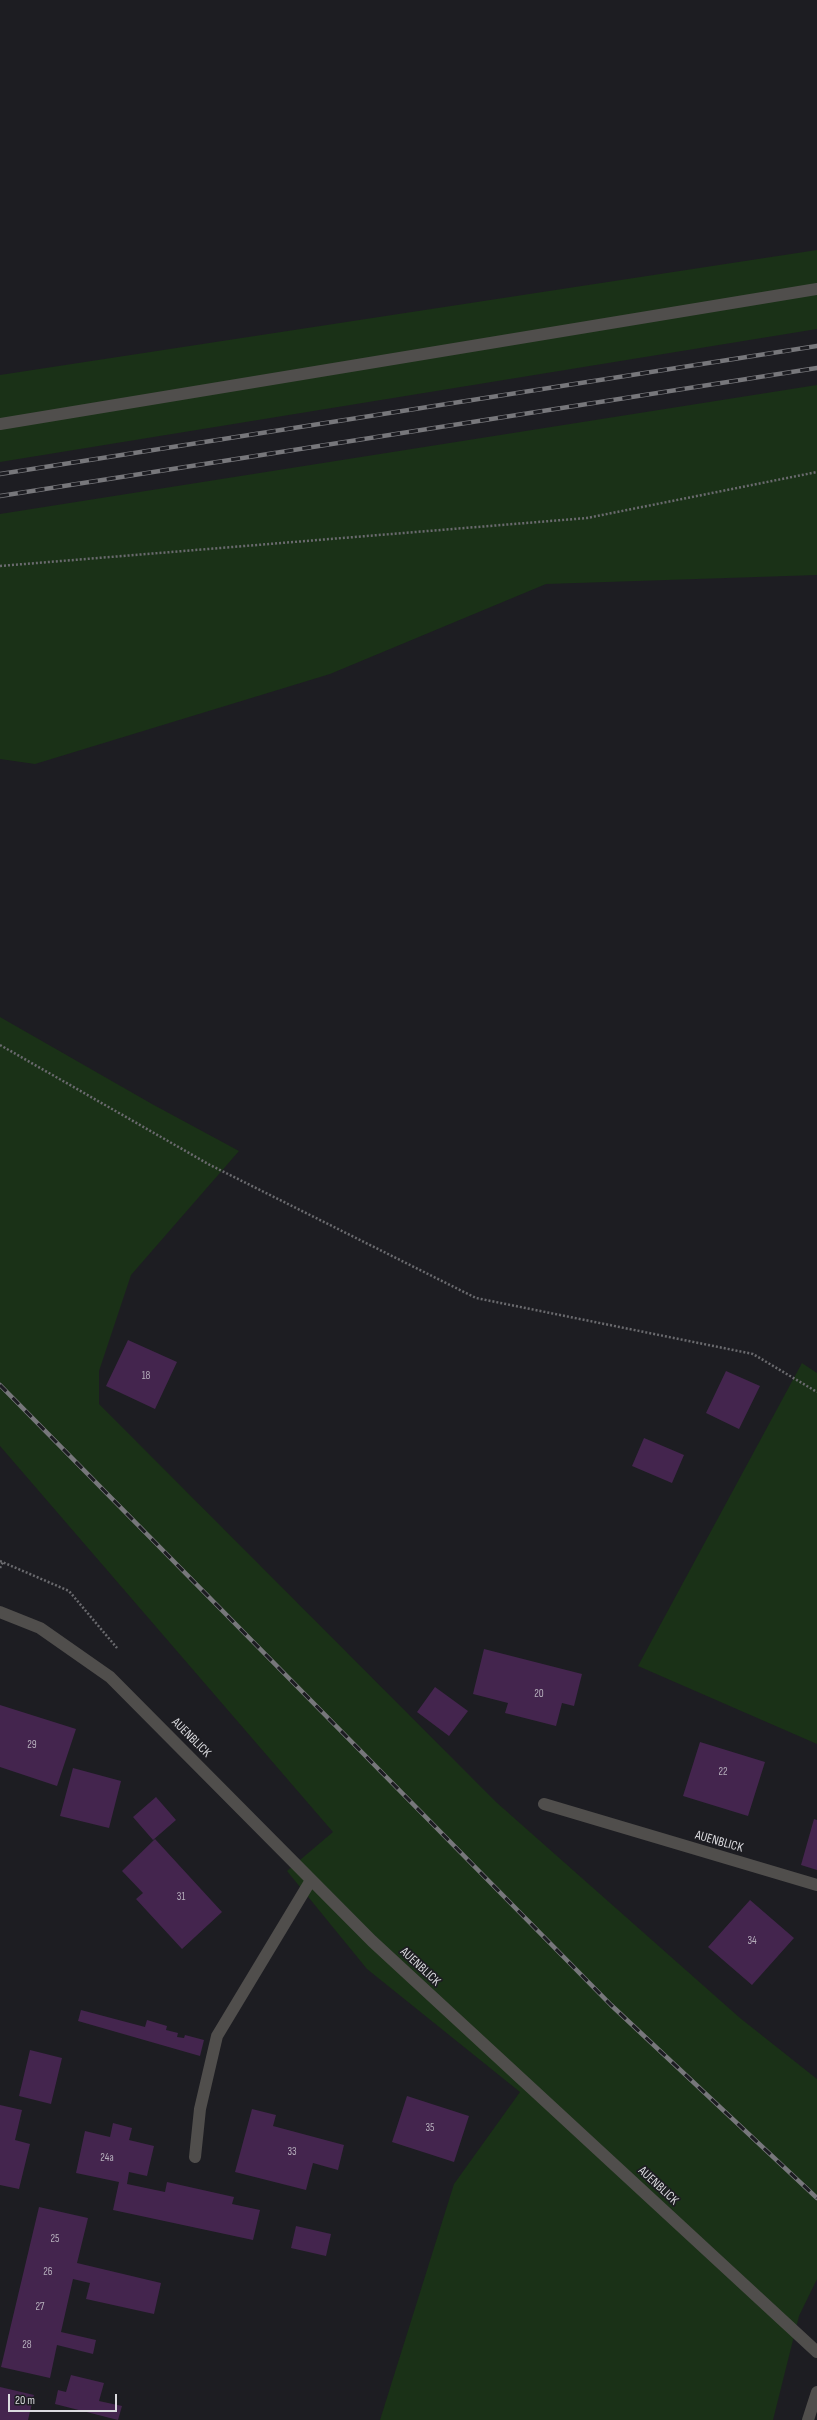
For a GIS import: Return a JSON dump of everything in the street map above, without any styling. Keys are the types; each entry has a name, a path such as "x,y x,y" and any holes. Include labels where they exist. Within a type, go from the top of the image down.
{"street":[{"path":"0,424 817,289"},
{"name":"AUENBLICK","path":"0,1612 40,1628 110,1677 372,1941 817,2352"},
{"name":"AUENBLICK","path":"544,1804 817,1885"},
{"path":"195,2157 200,2110 217,2036 311,1880"},
{"path":"808,2420 817,2392"}],"path":[{"path":"0,566 587,518 817,472"},
{"path":"0,1045 210,1165 476,1298 753,1354 817,1392"},
{"path":"0,1568 3,1562"}],"green space":[{"path":"817,250 817,329 0,462 0,375"},
{"path":"817,385 817,575 546,584 330,674 35,764 0,759 0,514"},
{"path":"0,1017 152,1104 239,1151 131,1275 99,1371 99,1404 496,1802 740,2018 817,2079 817,2279 799,2316 773,2420 380,2420 454,2184 520,2092 367,1969 287,1871 333,1832 0,1446"},
{"path":"802,1363 817,1373 817,1744 638,1666"}],"building":[{"path":"128,1340 177,1362 155,1409 106,1386"},
{"path":"726,1371 760,1386 739,1429 706,1413"},
{"path":"644,1438 684,1455 672,1483 632,1466"},
{"path":"484,1649 582,1674 574,1706 562,1703 556,1726 505,1713 508,1703 473,1694"},
{"path":"435,1687 468,1711 449,1736 417,1712"},
{"path":"0,1705 76,1729 57,1786 0,1767"},
{"path":"700,1742 765,1762 748,1816 683,1796"},
{"path":"73,1768 121,1781 109,1828 60,1816"},
{"path":"156,1797 176,1820 153,1840 133,1817"},
{"path":"814,1819 817,1820 817,1870 801,1865"},
{"path":"155,1839 222,1912 182,1949 136,1899 143,1893 122,1871"},
{"path":"750,1900 794,1938 752,1985 708,1947"},
{"path":"81,2010 145,2027 147,2020 167,2026 166,2030 178,2033 177,2037 184,2038 185,2035 204,2040 200,2056 78,2021"},
{"path":"30,2050 62,2058 51,2104 19,2096"},
{"path":"407,2096 469,2116 454,2162 392,2142"},
{"path":"0,2105 22,2110 15,2140 30,2144 19,2189 0,2185"},
{"path":"252,2109 276,2115 273,2126 344,2145 338,2170 313,2163 306,2190 235,2172"},
{"path":"113,2123 132,2128 129,2140 154,2146 147,2176 129,2172 127,2184 165,2192 167,2182 234,2197 232,2204 260,2210 253,2240 113,2210 119,2182 76,2173 85,2131 110,2137"},
{"path":"39,2207 88,2218 77,2263 161,2283 154,2314 86,2299 90,2283 73,2279 61,2332 96,2340 93,2354 57,2345 50,2378 1,2367"},
{"path":"296,2226 331,2234 326,2256 291,2248"},
{"path":"71,2375 104,2383 99,2401 122,2406 118,2420 55,2404 58,2390 66,2392"},
{"path":"0,2387 34,2395 28,2420 0,2420"}],"railway":[{"path":"0,474 817,346"},
{"path":"0,496 817,368"},
{"path":"0,1385 611,2005 817,2198"}]}
